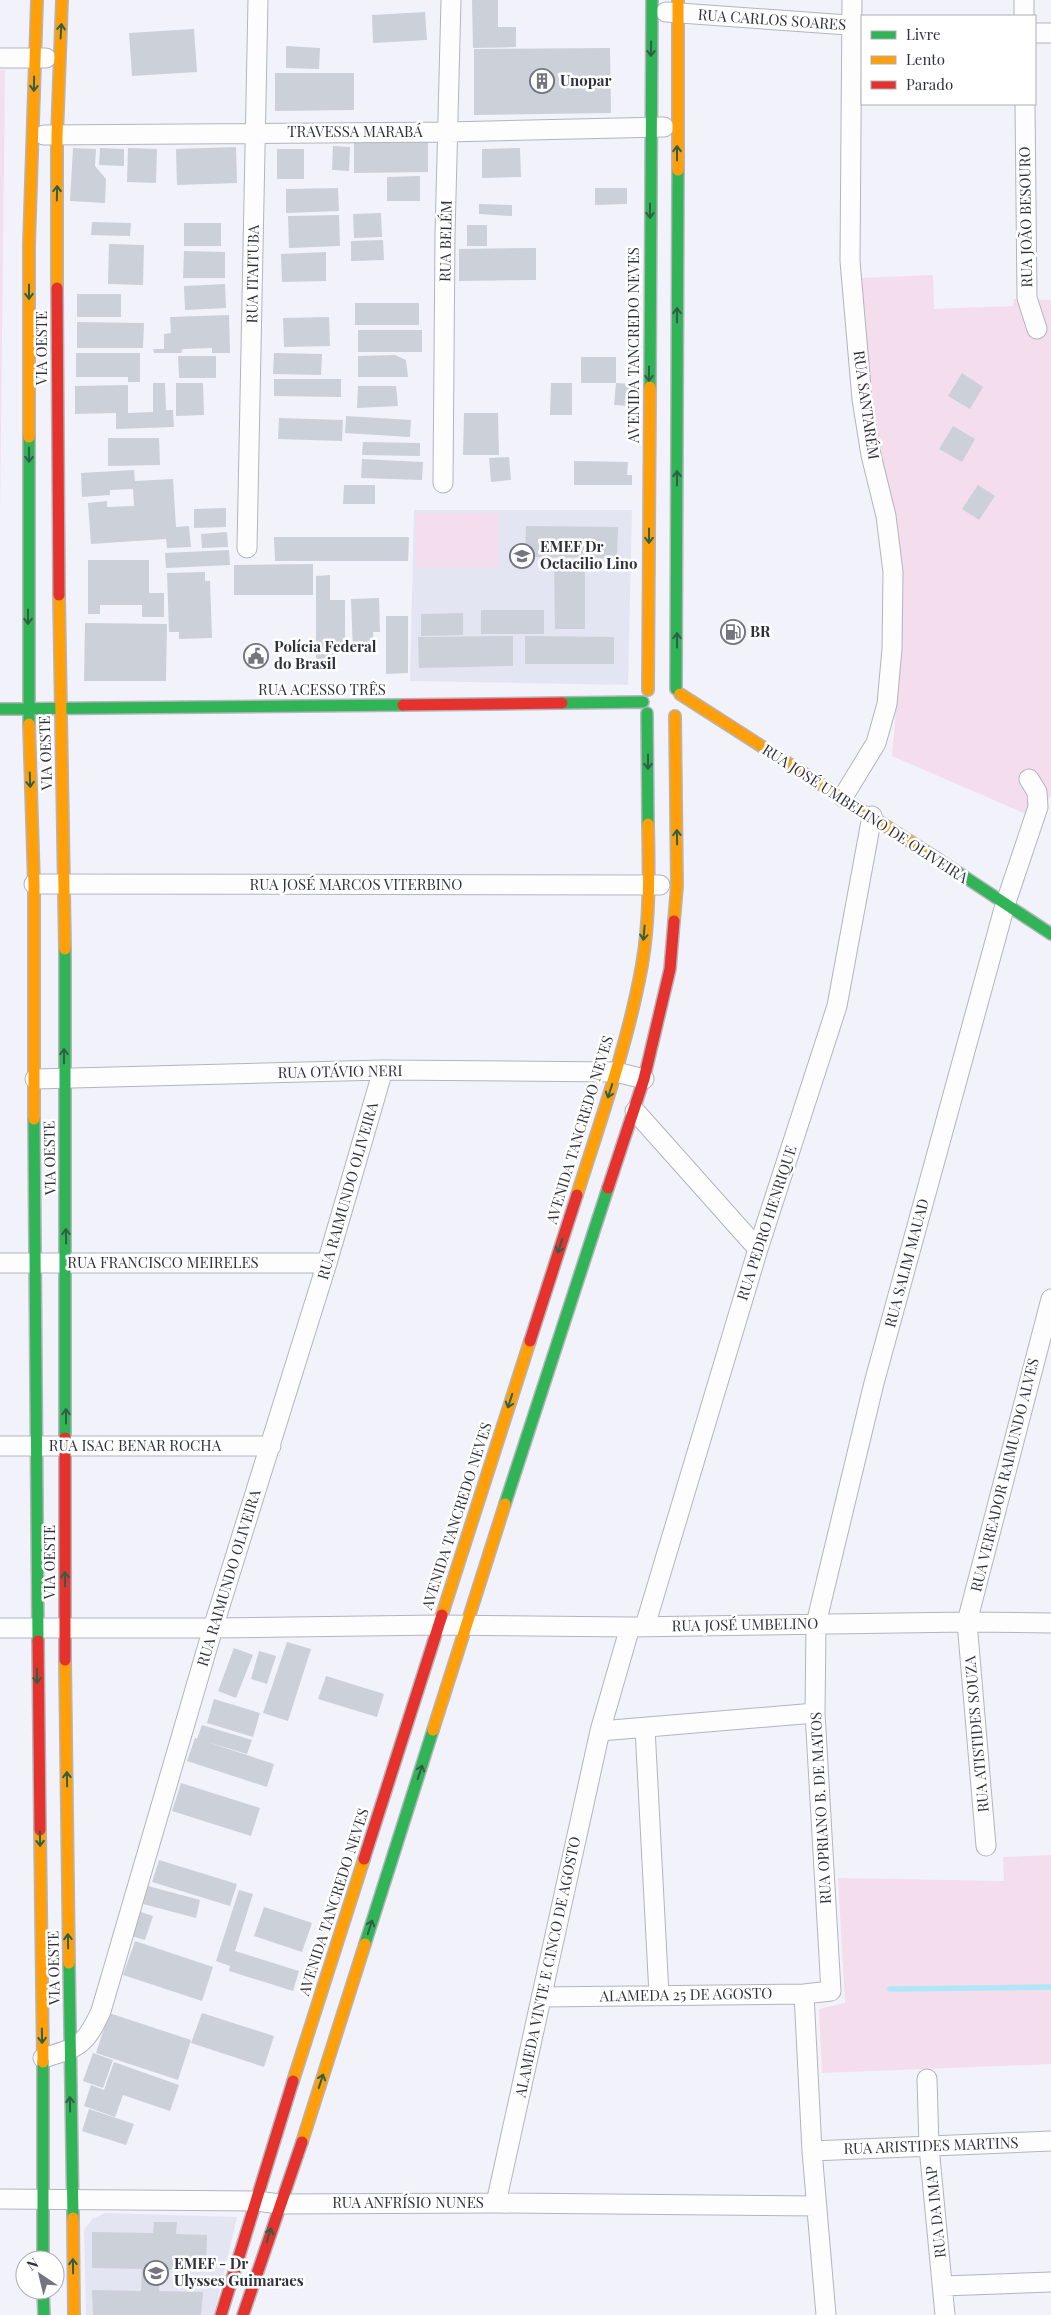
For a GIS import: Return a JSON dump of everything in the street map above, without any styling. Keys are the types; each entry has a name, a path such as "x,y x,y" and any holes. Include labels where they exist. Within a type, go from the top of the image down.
{"street":[{"name":"VIA OESTE","path":"36,0 29,244 28,707 34,884 36,1628 43,2058 42,2250"},
{"name":"VIA OESTE","path":"62,0 57,135 57,385 60,708 65,885 65,1628 74,2315"},
{"name":"RUA ITAITUBA","path":"247,548 258,0"},
{"name":"RUA BELÉM","path":"443,482 451,0"},
{"name":"RUA SANTARÉM","path":"843,797 876,743 887,704 892,649 893,572 886,516 871,454 862,399 850,261 857,26 852,0"},
{"path":"1024,0 1024,15"},
{"name":"RUA CARLOS SOARES","path":"652,6 678,6 857,26"},
{"name":"AVENIDA TANCREDO NEVES","path":"652,6 650,127 663,565 678,691"},
{"name":"AVENIDA TANCREDO NEVES","path":"648,690 663,565 677,126 678,6"},
{"path":"1036,33 1051,33"},
{"path":"0,58 60,58"},
{"name":"RUA JOÃO BESOURO","path":"1025,105 1027,298 1037,329"},
{"name":"TRAVESSA MARABÁ","path":"33,135 448,132 677,126"},
{"path":"243,2315 279,2204 294,2166 466,1625 635,1111 644,1078 670,970 677,886 676,715 681,704 678,691 662,683 648,690 645,708 660,721 676,715 712,716"},
{"name":"RUA JOSÉ UMBELINO DE OLIVEIRA","path":"678,691 712,716 843,797 1004,905 1051,934"},
{"name":"RUA ACESSO TRÊS","path":"0,708 645,708"},
{"name":"AVENIDA TANCREDO NEVES","path":"220,2315 438,1625 616,1072 642,964 649,884 645,708"},
{"path":"1004,905 1038,807 1037,792 1030,779"},
{"name":"RUA PEDRO HENRIQUE","path":"638,1627 837,1006 872,816"},
{"name":"RUA JOSÉ MARCOS VITERBINO","path":"34,884 649,884 677,886"},
{"name":"RUA SALIM MAUAD","path":"816,1624 874,1384 1004,905"},
{"name":"RUA OTÁVIO NERI","path":"35,1079 383,1070 616,1072 644,1078"},
{"name":"RUA RAIMUNDO OLIVEIRA","path":"43,2058 70,2050 82,2043 91,2034 101,2011 213,1628 327,1263 383,1070"},
{"path":"635,1111 758,1249"},
{"name":"RUA FRANCISCO MEIRELES","path":"0,1263 327,1263"},
{"name":"RUA VEREADOR RAIMUNDO ALVES","path":"968,1622 1051,1298"},
{"name":"RUA ISAC BENAR ROCHA","path":"0,1446 271,1446"},
{"name":"RUA JOSÉ UMBELINO","path":"65,1628 438,1625 638,1627 968,1622 1051,1623"},
{"name":"RUA ATISTIDES SOUZA","path":"968,1622 986,1846"},
{"name":"RUA OPRIANO B. DE MATOS","path":"816,1624 815,1714 832,1991"},
{"name":"ALAMEDA VINTE E CINCO DE AGOSTO","path":"496,2203 600,1731 638,1627"},
{"path":"0,1628 65,1628"},
{"path":"600,1731 815,1714"},
{"path":"645,1728 659,1995"},
{"name":"ALAMEDA 25 DE AGOSTO","path":"541,1997 804,1994 832,1991"},
{"path":"804,1994 812,2151 826,2315"},
{"name":"RUA DA IMAP","path":"927,2079 929,2147 945,2315"},
{"name":"RUA ARISTIDES MARTINS","path":"812,2151 1051,2141"},
{"name":"RUA ANFRÍSIO NUNES","path":"0,2199 257,2201 279,2204 496,2203 817,2206"},
{"path":"943,2286 1051,2282"},
{"path":"43,2300 44,2315"}],"shaded area":[{"path":"0,70 5,70 0,516"},
{"path":"933,275 934,309 1013,306 1014,299 1051,300 1051,794 1040,820 892,756 902,637 891,532 867,406 861,278"},
{"name":"EMEF Dr Octacilio Lino","path":"414,510 632,510 628,685 410,681"},
{"path":"498,513 498,568 416,568 416,514"},
{"path":"1051,1855 1051,2064 822,2073 819,2009 845,2003 838,1878 1004,1881 1003,1857"},
{"name":"EMEF - Dr Ulysses Guimaraes","path":"105,2213 237,2217 214,2315 86,2315 84,2230 92,2219"}],"building":[{"path":"472,0 498,0 498,27 516,27 516,47 473,48"},
{"path":"425,12 427,40 373,43 372,15"},
{"path":"194,29 197,72 132,76 129,33"},
{"path":"286,46 320,48 319,69 286,68"},
{"name":"Unopar","path":"610,48 611,113 474,115 474,49"},
{"path":"275,73 354,73 354,110 275,111"},
{"path":"428,142 428,172 354,173 354,143"},
{"path":"333,146 350,147 349,171 332,170"},
{"path":"236,147 237,183 177,185 176,149"},
{"path":"73,148 96,149 95,166 106,179 105,203 70,201"},
{"path":"100,148 124,149 124,166 99,165"},
{"path":"128,148 157,149 156,183 127,182"},
{"path":"520,148 521,177 482,178 482,149"},
{"path":"277,149 304,149 304,179 277,179"},
{"path":"420,176 420,201 387,201 387,177"},
{"path":"338,188 339,211 286,213 286,189"},
{"path":"595,188 627,188 627,204 595,205"},
{"path":"479,204 512,205 512,216 479,214"},
{"path":"381,213 382,237 354,238 353,214"},
{"path":"339,215 340,246 289,248 288,216"},
{"path":"92,222 131,223 130,236 91,235"},
{"path":"184,223 221,223 221,246 184,246"},
{"path":"467,225 487,225 487,246 467,246"},
{"path":"383,240 384,260 351,261 351,241"},
{"path":"109,244 144,245 143,285 108,284"},
{"path":"536,248 536,280 459,281 459,249"},
{"path":"184,251 225,252 225,278 183,278"},
{"path":"326,252 326,281 282,282 281,254"},
{"path":"225,284 226,308 185,310 184,286"},
{"path":"77,294 121,294 121,317 77,317"},
{"path":"355,303 419,303 419,325 355,325"},
{"path":"229,315 230,353 212,353 212,348 183,349 181,353 154,353 153,349 164,349 164,334 171,333 170,317"},
{"path":"329,317 330,346 284,347 283,318"},
{"path":"77,322 144,323 143,348 77,348"},
{"path":"358,330 422,330 422,352 358,352"},
{"path":"76,353 140,353 140,382 128,382 128,377 76,377"},
{"path":"274,353 322,354 321,375 273,374"},
{"path":"395,355 406,360 408,377 358,377 358,356"},
{"path":"178,356 216,356 216,378 179,378"},
{"path":"581,357 616,357 616,383 581,383"},
{"path":"962,373 983,387 970,409 948,396"},
{"path":"274,379 341,379 341,397 274,396"},
{"path":"153,383 165,383 166,410 173,410 174,427 116,429 116,413 75,414 75,386 128,385 128,413 153,412"},
{"path":"176,383 203,383 204,415 176,416"},
{"path":"551,383 572,383 572,415 550,415"},
{"path":"616,383 633,384 632,406 614,405"},
{"path":"358,386 396,386 398,406 357,408"},
{"path":"464,413 498,413 499,455 463,455"},
{"path":"346,416 411,420 410,437 345,433"},
{"path":"279,418 343,420 342,441 278,439"},
{"path":"953,426 975,439 962,462 939,449"},
{"path":"108,438 159,438 160,465 108,466"},
{"path":"363,442 420,443 420,456 362,455"},
{"path":"509,457 511,480 491,482 489,458"},
{"path":"362,459 423,462 422,480 361,478"},
{"path":"574,461 628,462 627,475 632,475 632,485 574,485"},
{"path":"134,470 135,481 173,479 176,527 189,526 191,547 167,548 166,539 91,544 88,503 107,501 107,507 134,506 133,489 110,490 110,495 82,497 81,473"},
{"path":"344,485 375,485 375,504 343,504"},
{"path":"978,485 995,496 979,520 962,509"},
{"path":"226,508 226,527 194,528 194,509"},
{"path":"526,526 618,527 617,558 525,557"},
{"path":"227,532 228,547 202,548 201,534"},
{"path":"274,537 409,537 408,561 275,561"},
{"path":"229,550 230,565 166,568 165,553"},
{"path":"88,560 149,560 149,593 164,593 164,617 142,617 142,605 100,605 100,614 88,614"},
{"path":"313,564 313,595 234,595 234,565"},
{"path":"554,565 585,565 585,629 555,629"},
{"path":"205,572 205,581 210,581 212,638 179,639 179,632 169,632 167,573"},
{"path":"330,575 330,600 345,600 345,650 335,650 335,670 316,670 316,576"},
{"path":"379,598 380,632 373,632 374,650 353,651 351,599"},
{"path":"481,610 544,610 544,634 481,634"},
{"path":"463,613 463,635 421,636 421,614"},
{"path":"386,616 408,616 408,673 386,674"},
{"path":"85,623 167,624 166,681 84,681"},
{"path":"513,636 513,666 419,668 418,637"},
{"path":"525,636 614,637 614,664 525,664"},
{"path":"287,1642 311,1649 288,1721 263,1713"},
{"path":"234,1648 253,1655 236,1698 218,1691"},
{"path":"259,1651 276,1656 267,1684 251,1679"},
{"path":"326,1676 384,1694 377,1717 318,1699"},
{"path":"214,1699 260,1713 253,1737 207,1723"},
{"path":"202,1725 252,1740 247,1754 204,1741 274,1764 267,1787 187,1761"},
{"path":"181,1783 260,1808 251,1836 172,1811"},
{"path":"159,1860 237,1884 230,1906 152,1882"},
{"path":"148,1886 200,1900 196,1918 143,1904"},
{"path":"239,1890 253,1894 235,1951 299,1971 293,1991 229,1971 230,1966 216,1961"},
{"path":"264,1907 312,1923 302,1952 254,1936"},
{"path":"138,1911 153,1916 145,1940 131,1936"},
{"path":"135,1941 213,1967 202,2001 123,1975"},
{"path":"109,2013 191,2040 178,2080 96,2053"},
{"path":"202,2013 274,2036 264,2067 191,2043"},
{"path":"93,2053 113,2060 103,2088 83,2081"},
{"path":"114,2062 179,2085 170,2111 123,2095 115,2117 84,2106 91,2085 104,2090"},
{"path":"89,2109 134,2124 126,2145 82,2131"},
{"path":"154,2222 177,2222 176,2234 207,2235 206,2271 160,2270 159,2291 203,2292 201,2315 93,2315 92,2290 141,2291 142,2269 92,2268 92,2232 153,2233"}],"waterway":[{"path":"890,1989 1051,1987"}],"traffic: fast":[{"path":"650,387 652,0"},
{"path":"676,689 678,170"},
{"path":"29,437 29,724"},
{"path":"562,703 643,702"},
{"path":"0,709 403,705"},
{"path":"647,713 648,824"},
{"path":"939,860 1051,934"},
{"path":"65,949 65,1438"},
{"path":"34,1119 38,1641"},
{"path":"505,1504 608,1188"},
{"path":"365,1944 433,1730"},
{"path":"69,1963 73,2218"},
{"path":"43,2062 43,2250"},
{"path":"43,2300 44,2315"}],"traffic: slow":[{"path":"29,437 29,244 37,0"},
{"path":"57,288 57,135 62,0"},
{"path":"678,0 678,170"},
{"path":"648,690 650,387"},
{"path":"59,595 65,949"},
{"path":"680,694 939,860"},
{"path":"674,921 677,886 675,716"},
{"path":"29,724 34,884 34,1119"},
{"path":"577,1195 622,1052 642,965 648,913 648,824"},
{"path":"442,1615 530,1341"},
{"path":"433,1730 505,1504"},
{"path":"65,1660 69,1963"},
{"path":"40,1830 43,2062"},
{"path":"293,2081 364,1859"},
{"path":"302,2142 365,1944"},
{"path":"73,2218 74,2315"}],"traffic: jam":[{"path":"57,288 59,595"},
{"path":"403,705 562,703"},
{"path":"608,1188 644,1079 670,969 674,921"},
{"path":"530,1341 577,1195"},
{"path":"65,1438 65,1660"},
{"path":"364,1859 442,1615"},
{"path":"38,1641 40,1830"},
{"path":"221,2315 293,2081"},
{"path":"243,2315 302,2142"}],"place":[{"name":"Unopar","path":"542,81"},
{"name":"EMEF Dr Octacilio Lino","path":"522,556"},
{"name":"BR","path":"733,632"},
{"name":"Polícia Federal do Brasil","path":"256,656"},
{"name":"EMEF - Dr Ulysses Guimaraes","path":"156,2273"}]}
